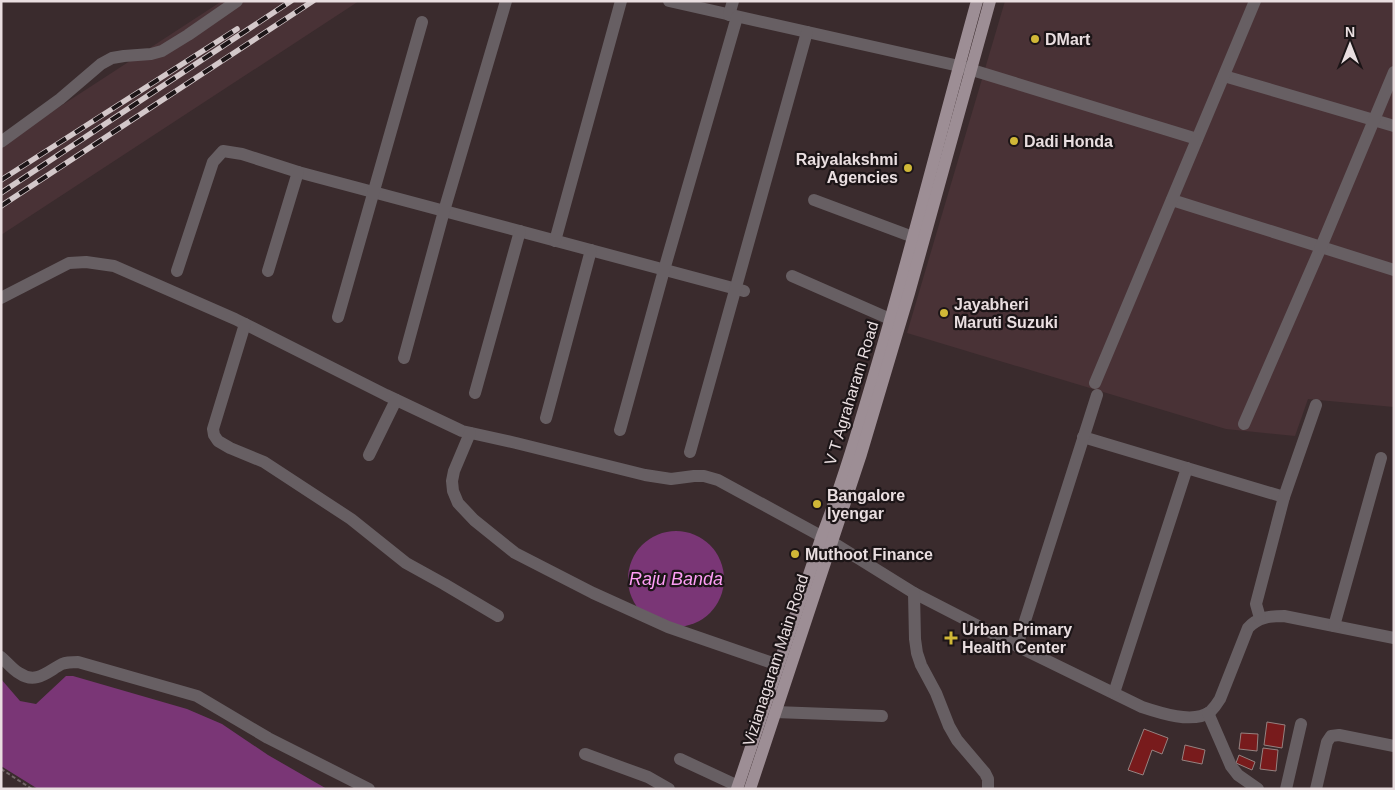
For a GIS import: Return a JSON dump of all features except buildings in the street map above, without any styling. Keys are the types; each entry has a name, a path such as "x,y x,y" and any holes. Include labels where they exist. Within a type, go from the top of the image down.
{"main road":[{"name":"V T Agraharam Road","path":"742,788 778,665 861,454 907,301 965,68 977,1"},
{"name":"V T Agraharam Road","path":"827,539 831,513 863,412 913,237 965,68 990,1"},
{"name":"Vizianagaram Main Road","path":"742,788 775,712 827,539"}],"street":[{"path":"1,142 60,99 101,64 112,58 162,51 237,1"},
{"path":"404,358 444,211 506,1"},
{"path":"555,241 621,1"},
{"path":"669,1 965,68 1197,139"},
{"path":"620,430 733,16 733,1"},
{"path":"1017,646 1083,437 1096,389 1255,1"},
{"path":"338,317 422,22"},
{"path":"690,452 740,290 807,32"},
{"path":"1244,424 1394,72"},
{"path":"1224,76 1394,126"},
{"path":"177,271 213,162 223,151 242,154 298,172 740,290"},
{"path":"268,271 298,172"},
{"path":"814,200 913,237"},
{"path":"1172,200 1394,270"},
{"path":"475,392 520,231"},
{"path":"546,418 591,250"},
{"path":"1,298 69,264 86,262 114,266 245,324 462,431 646,475 671,479 704,476 718,480 827,539 914,593 1114,694 1160,713 1181,717 1196,716 1208,713 1214,708 1220,699 1248,628 1260,618 1284,616 1394,638"},
{"path":"792,276 890,319"},
{"path":"245,324 214,429 214,435 218,442 271,467 351,519 406,563 498,616"},
{"path":"369,455 396,400"},
{"path":"1260,618 1256,604 1284,497 1316,404"},
{"path":"470,433 454,471 453,491 458,503 474,520 515,553 593,593 668,627 778,665"},
{"path":"1083,437 1284,497"},
{"path":"1334,626 1381,458"},
{"path":"1114,694 1187,468"},
{"path":"914,593 915,639 921,665 936,692 949,726 957,740 985,773 988,779 988,789"},
{"path":"1,657 20,675 28,678 46,675 64,663 78,662 196,696 268,738 368,789"},
{"path":"775,712 882,716"},
{"path":"1208,713 1231,766 1238,775 1258,789"},
{"path":"1286,789 1301,724"},
{"path":"1316,789 1327,742 1331,736 1340,735 1394,746"},
{"path":"585,754 648,777 669,789"},
{"path":"680,759 742,788"}],"path":[{"path":"1,769 32,789"}],"shaded area":[{"path":"222,1 359,1 1,235 1,145"},
{"path":"1005,1 1394,1 1394,407 1308,399 1295,436 1226,429 907,333"}],"water":[{"name":"Raju Banda","path":"676,531 694,535 710,545 720,561 724,579 720,597 710,613 694,623 676,627 658,623 642,613 632,597 628,579 632,561 642,545 658,535"},
{"path":"66,676 73,676 187,709 222,724 268,755 327,789 38,789 1,766 1,679 20,701 36,704"}],"railway":[{"path":"1,193 291,1"},
{"path":"1,206 313,1"},
{"path":"1,180 237,29"}],"place":[{"name":"DMart","path":"1035,39"},
{"name":"Dadi Honda","path":"1014,141"},
{"name":"Rajyalakshmi Agencies","path":"908,168"},
{"name":"Jayabheri Maruti Suzuki","path":"944,313"},
{"name":"Bangalore Iyengar","path":"817,504"},
{"name":"Muthoot Finance","path":"795,554"},
{"name":"Urban Primary Health Center","path":"951,638"}]}
